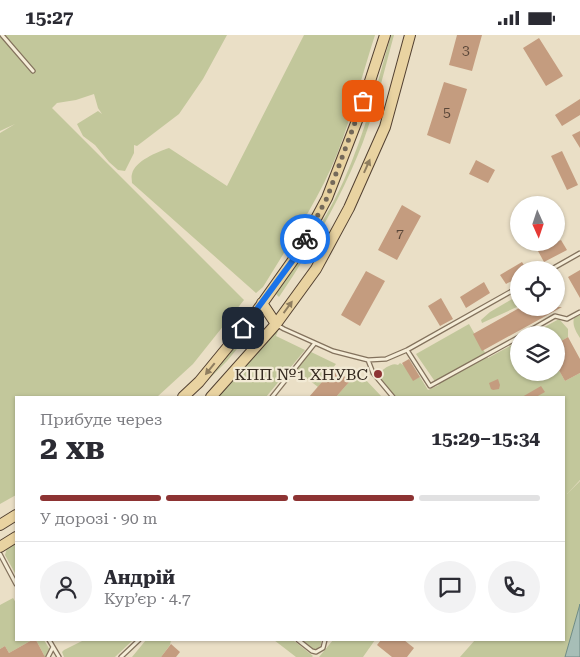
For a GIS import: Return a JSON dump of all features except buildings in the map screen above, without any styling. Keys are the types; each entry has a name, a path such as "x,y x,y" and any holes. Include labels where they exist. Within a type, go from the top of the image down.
{"main road":[{"path":"184,396 199,382 262,303 296,256 327,198 358,118 385,35"},
{"path":"212,396 276,323 316,269 349,208 385,127 410,35"},
{"path":"262,303 276,323"},
{"path":"0,525 15,516"},
{"path":"0,547 15,538"}],"lane":[{"path":"2,35 33,71"},
{"path":"565,262 580,253"},
{"path":"276,323 284,329 333,351 368,360 386,359 407,350 510,292"},
{"path":"538,326 556,316 567,319 580,312"},
{"path":"407,350 430,386 510,342"},
{"path":"273,396 314,343"},
{"path":"368,360 373,373 392,396"},
{"path":"0,554 15,581"},
{"path":"50,641 59,657"},
{"path":"121,657 138,641"},
{"path":"299,641 316,652 323,648 325,641"},
{"path":"48,657 53,647"}],"green space":[{"path":"0,35 227,35 203,79 179,114 137,146 134,145 134,153 125,171 118,170 109,162 95,145 83,136 77,124 98,111 102,114 94,94 76,100 57,103 52,108 244,300 193,364 158,396 15,396 15,496 0,504 0,133 15,124 0,131"},
{"path":"304,35 375,35 336,157 307,214 263,287 256,293 132,183 132,175 134,169 142,161 169,148 227,186"},
{"path":"391,35 394,35 376,102 355,162 326,222 279,297 276,294 321,224 344,180 376,90"},
{"path":"510,300 510,310 482,323 481,320 490,312"},
{"path":"580,315 580,338 575,328 574,318"},
{"path":"559,319 568,329 568,337 565,339 565,326 546,326"},
{"path":"469,324 488,358 510,346 510,381 565,381 580,373 580,480 567,494 580,481 580,604 565,657 460,657 474,641 565,641 565,396 394,396 379,373 393,364 398,365 400,363 405,366 413,380 420,377 428,390 439,385 416,354"},
{"path":"249,329 252,330 227,361 192,396 187,396"},
{"path":"273,331 278,331 276,336 305,350 267,396 211,396"},
{"path":"309,351 336,364 318,387 295,369"},
{"path":"356,374 364,378 381,396 337,396"},
{"path":"15,542 15,573 5,555 7,548"},
{"path":"13,598 15,601 15,641 30,641 9,653 5,646 0,649 0,605"},
{"path":"37,641 45,641 50,650 47,657 41,657 44,655"},
{"path":"82,641 132,641 115,657 64,657 62,652"},
{"path":"145,641 171,641 161,657 132,657"},
{"path":"275,641 294,641 313,656 296,657"},
{"path":"302,641 321,641 321,645 313,650"},
{"path":"332,641 374,641 363,657 319,657"}],"water":[{"path":"580,604 580,657 565,657"}],"way so far":[{"path":"305,239 327,198 363,101"}],"place":[{"name":"КПП №1 ХНУВС","path":"378,374"}],"route":[{"path":"243,328 296,256 305,239"}]}
